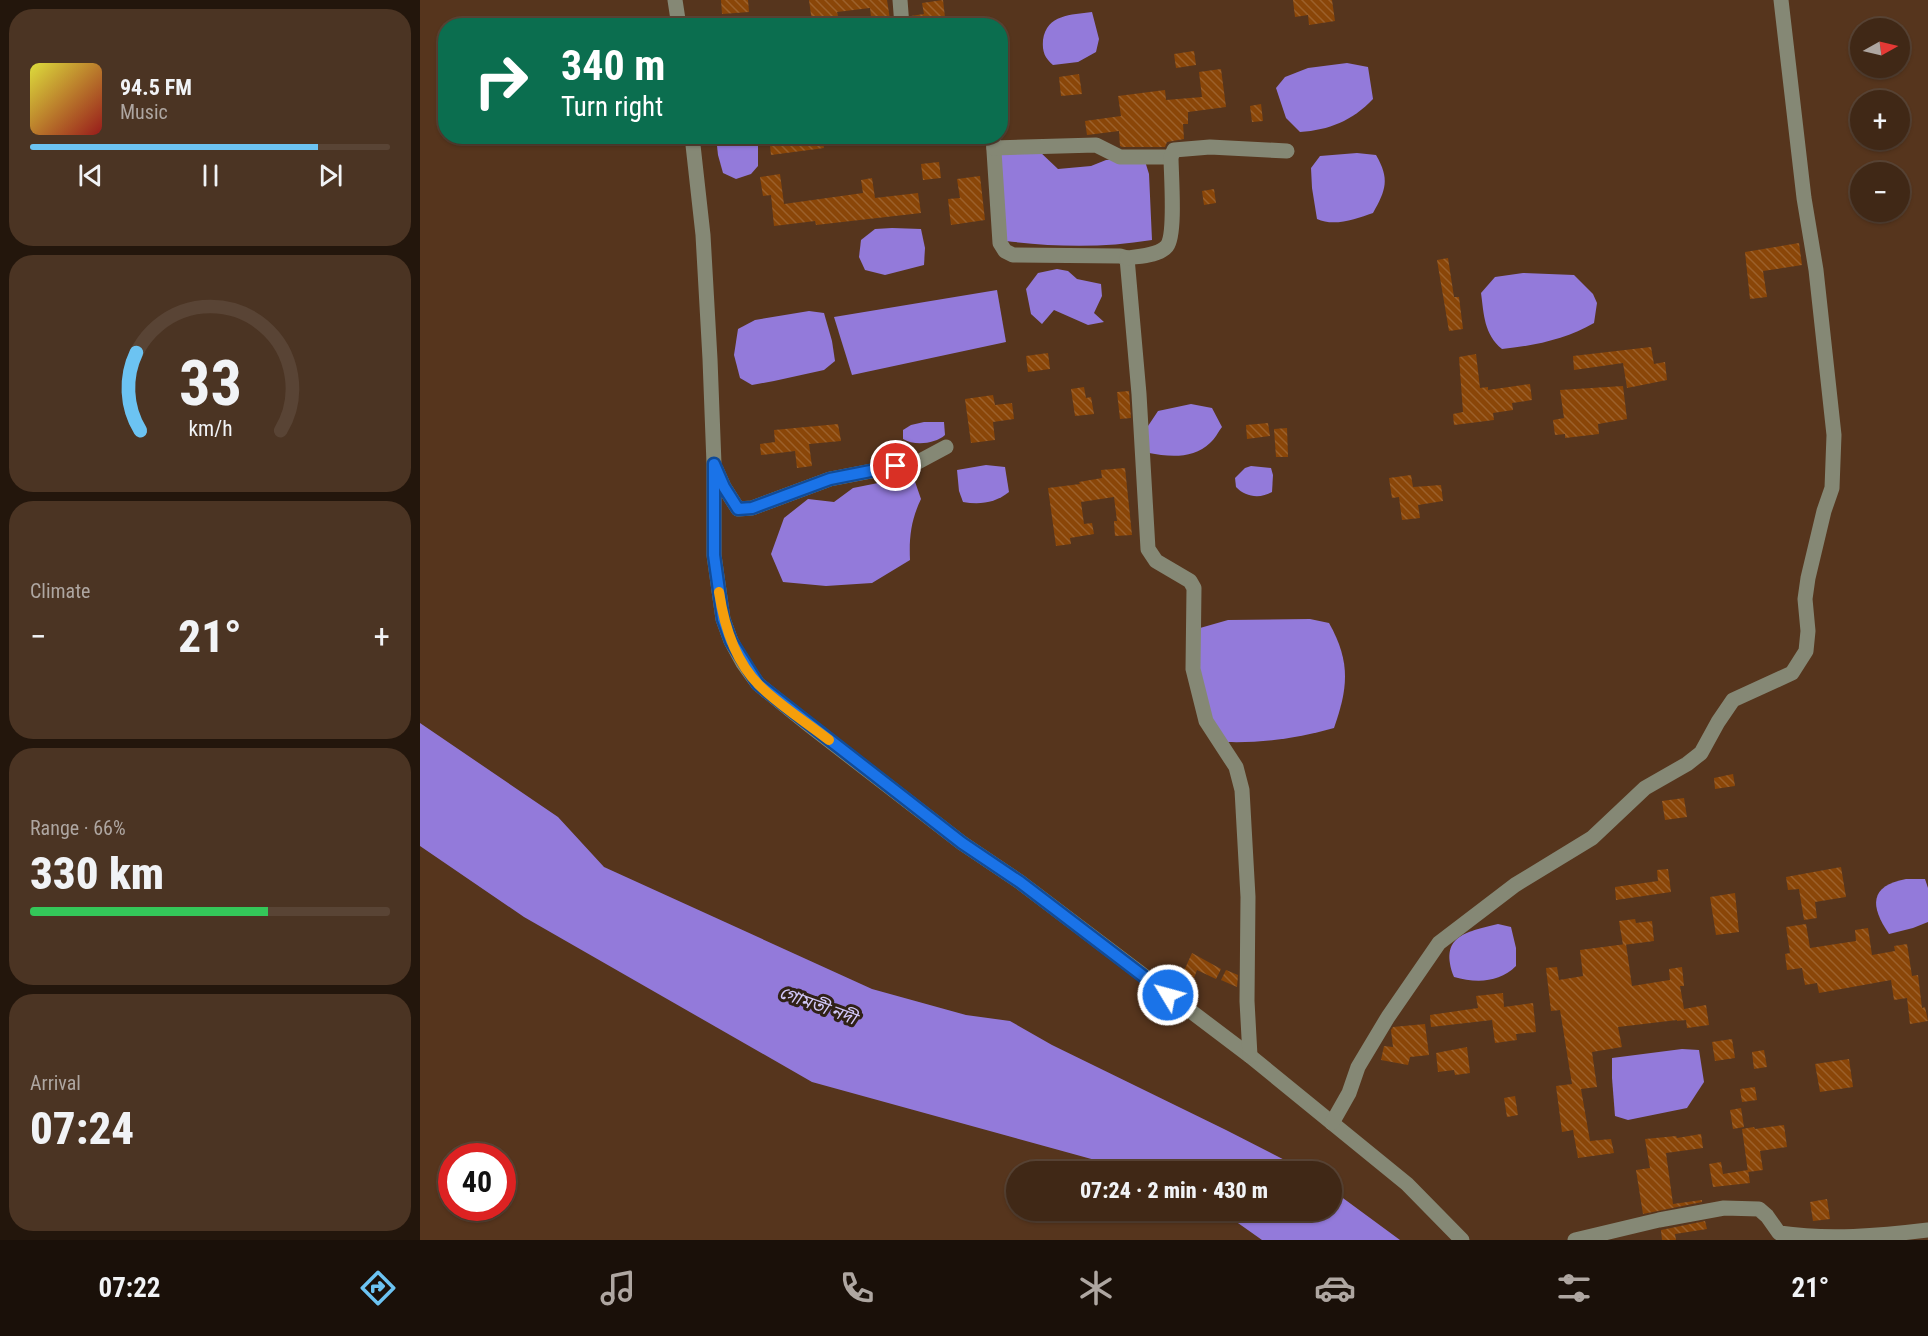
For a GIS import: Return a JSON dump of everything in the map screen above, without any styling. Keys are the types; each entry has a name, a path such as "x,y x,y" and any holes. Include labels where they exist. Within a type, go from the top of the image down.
{"street":[{"path":"675,0 678,18"},
{"path":"900,0 901,18"},
{"path":"1332,1122 1349,1093 1358,1067 1439,943 1515,885 1592,838 1645,788 1687,764 1701,753 1733,700 1792,672 1806,651 1808,631 1805,599 1824,511 1832,488 1834,435 1816,270 1804,198 1781,0"},
{"path":"1008,142 1096,145 1120,158 1171,157"},
{"path":"693,144 703,246 714,464 714,555 723,619 731,641 758,684 953,836 1020,882 1250,1056 1407,1185 1462,1240"},
{"path":"993,144 1000,243 1005,251 1013,255 1127,258 1156,253 1167,246 1172,234 1171,157 1174,150 1201,148 1287,150"},
{"path":"1127,258 1139,394 1148,549 1156,561 1190,581 1194,588 1193,669 1206,722 1236,767 1242,790 1248,897 1247,1001 1250,1056"},
{"path":"714,464 724,487 738,509 752,508 830,479 918,462 946,447"},
{"path":"1575,1240 1659,1220 1724,1208 1759,1209 1779,1233 1796,1236 1876,1236 1928,1230"}],"water":[{"path":"1092,12 1099,39 1096,52 1078,62 1053,65 1046,57 1043,48 1045,31 1049,25 1061,17"},
{"path":"1347,63 1368,67 1373,99 1357,113 1340,123 1300,132 1286,118 1276,88 1285,77 1308,68"},
{"path":"717,144 758,144 758,166 751,174 736,179 723,173"},
{"path":"1039,151 1058,169 1091,166 1106,160 1144,158 1149,174 1152,240 1079,246 1006,241 997,154"},
{"path":"1357,153 1376,155 1385,178 1381,198 1373,213 1338,222 1317,219 1311,168 1320,156"},
{"path":"875,229 921,229 925,248 924,265 885,275 865,270 859,257 861,240"},
{"path":"1057,269 1068,271 1077,279 1101,284 1102,296 1094,313 1104,322 1088,325 1054,310 1042,324 1031,314 1026,289 1038,273"},
{"path":"1523,273 1574,275 1593,294 1597,303 1594,323 1584,329 1549,341 1502,349 1488,330 1481,293 1495,277"},
{"path":"997,290 1006,342 852,375 834,317"},
{"path":"809,311 824,313 835,361 824,370 752,385 740,378 734,355 738,329 755,320"},
{"path":"1191,404 1212,408 1222,427 1213,440 1204,448 1189,454 1173,456 1149,453 1146,429 1158,411"},
{"path":"924,422 944,422 945,435 924,443 913,443 903,439 903,430 911,425"},
{"path":"986,465 1005,467 1009,492 998,499 987,502 963,502 959,491 957,470"},
{"path":"1251,466 1271,468 1272,492 1263,496 1253,496 1236,487 1235,478 1245,468"},
{"path":"904,468 913,476 921,499 911,529 910,560 872,583 826,586 783,582 771,554 784,518 808,499 834,502 853,488 883,482"},
{"path":"1310,619 1329,623 1344,663 1342,700 1334,728 1281,739 1227,742 1204,707 1197,664 1200,628 1228,620"},
{"name":"গোমতী নদী","path":"420,723 558,817 604,867 872,989 966,1015 1010,1021 1052,1045 1286,1161 1099,1161 812,1082 524,917 420,846"},
{"path":"1906,879 1925,879 1928,888 1928,922 1889,934 1878,915 1876,906 1879,892 1894,882"},
{"path":"1498,924 1511,927 1516,948 1516,966 1495,979 1479,981 1454,977 1450,964 1452,945 1465,934"},
{"path":"1682,1049 1699,1050 1704,1082 1687,1108 1628,1120 1615,1116 1612,1058"},
{"path":"1342,1197 1400,1240 1262,1240 1235,1221 1342,1221"}],"building":[{"path":"721,0 748,0 749,12 722,14"},
{"path":"809,0 887,0 890,18 871,18 870,8 837,12 838,16 827,18 811,18"},
{"path":"943,0 945,18 911,18 911,16 924,14 922,3"},
{"path":"1293,0 1332,0 1335,21 1309,25 1308,15 1295,17"},
{"path":"1194,51 1196,65 1176,68 1174,54"},
{"path":"1221,69 1226,107 1188,112 1188,124 1183,124 1184,139 1167,142 1165,147 1122,147 1119,131 1087,135 1085,121 1121,116 1118,96 1165,90 1166,100 1202,97 1199,72"},
{"path":"1079,74 1082,94 1061,96 1059,77"},
{"path":"1261,104 1263,121 1252,122 1250,106"},
{"path":"770,144 823,144 824,148 771,155"},
{"path":"939,162 941,178 923,180 921,164"},
{"path":"780,174 784,204 863,193 861,180 872,178 875,198 918,193 921,213 816,225 815,221 774,226 771,195 763,196 760,177"},
{"path":"980,176 985,220 951,225 948,199 960,198 957,179"},
{"path":"1214,189 1216,203 1204,205 1202,191"},
{"path":"1799,243 1802,265 1763,271 1767,297 1750,299 1745,252"},
{"path":"1448,258 1454,297 1459,297 1463,329 1449,331 1437,260"},
{"path":"1651,347 1654,364 1665,362 1667,380 1627,388 1623,363 1574,370 1573,356"},
{"path":"1048,353 1050,369 1028,372 1026,356"},
{"path":"1476,354 1480,388 1488,387 1488,390 1530,384 1532,400 1512,403 1513,410 1493,413 1494,420 1454,425 1453,414 1463,412 1459,357"},
{"path":"1623,386 1627,419 1598,424 1599,434 1565,438 1565,434 1555,435 1553,420 1564,418 1560,390"},
{"path":"1084,387 1086,398 1091,397 1094,414 1075,416 1071,389"},
{"path":"1129,391 1131,418 1120,419 1117,392"},
{"path":"993,395 995,405 1012,403 1014,419 993,422 995,440 971,443 965,399"},
{"path":"1268,423 1270,436 1247,439 1246,425"},
{"path":"838,424 841,441 809,444 812,466 797,468 795,451 761,455 760,444 775,442 774,430"},
{"path":"1287,428 1288,457 1276,457 1274,429"},
{"path":"1125,468 1132,535 1115,536 1114,521 1117,521 1114,497 1081,502 1084,524 1092,523 1094,534 1070,538 1071,544 1056,546 1048,488 1080,484 1079,482 1102,478 1101,470"},
{"path":"1411,475 1413,487 1441,485 1443,501 1418,505 1420,518 1402,520 1399,497 1392,498 1389,478"},
{"path":"1733,774 1735,786 1715,789 1714,778"},
{"path":"1684,798 1687,817 1665,820 1662,801"},
{"path":"1841,867 1846,897 1815,902 1817,918 1804,920 1799,889 1788,890 1786,877"},
{"path":"1668,869 1671,892 1616,900 1615,887 1658,881 1657,870"},
{"path":"1735,893 1739,932 1716,935 1710,897"},
{"path":"1635,919 1636,923 1652,921 1654,941 1623,945 1619,921"},
{"path":"1806,924 1810,948 1856,941 1855,930 1868,928 1872,955 1895,951 1894,946 1907,944 1912,976 1918,975 1922,1008 1925,1007 1928,1021 1910,1024 1907,998 1894,1000 1891,980 1819,993 1817,983 1805,985 1802,968 1787,970 1785,954 1790,953 1786,927"},
{"path":"1626,944 1632,986 1670,980 1669,969 1682,967 1684,986 1680,986 1684,1009 1706,1005 1709,1025 1687,1028 1686,1020 1677,1020 1618,1027 1622,1047 1592,1052 1597,1087 1581,1089 1590,1141 1611,1139 1614,1153 1578,1158 1573,1130 1562,1132 1556,1086 1572,1084 1560,1010 1551,1011 1546,968 1557,967 1559,980 1583,976 1580,950"},
{"path":"1192,953 1221,969 1216,979 1197,970 1194,978 1183,973"},
{"path":"1226,970 1238,975 1237,987 1221,980"},
{"path":"1503,993 1504,1007 1533,1003 1536,1032 1516,1034 1517,1040 1495,1043 1492,1020 1431,1027 1430,1015 1478,1008 1476,996"},
{"path":"1425,1024 1429,1055 1410,1057 1408,1065 1381,1060 1384,1046 1393,1047 1391,1030 1393,1027"},
{"path":"1732,1039 1735,1058 1715,1061 1712,1042"},
{"path":"1467,1047 1470,1073 1455,1075 1454,1070 1438,1072 1436,1053"},
{"path":"1764,1050 1767,1067 1754,1069 1752,1052"},
{"path":"1849,1059 1853,1087 1820,1092 1815,1064"},
{"path":"1755,1087 1757,1100 1742,1102 1740,1089"},
{"path":"1515,1096 1518,1115 1507,1117 1504,1098"},
{"path":"1741,1108 1744,1127 1733,1129 1730,1110"},
{"path":"1784,1125 1787,1147 1760,1151 1763,1170 1748,1172 1742,1129"},
{"path":"1701,1134 1703,1148 1666,1153 1673,1204 1702,1200 1702,1202 1643,1214 1636,1170 1650,1168 1645,1139 1676,1136 1677,1138"},
{"path":"1721,1162 1723,1174 1748,1170 1750,1183 1713,1187 1709,1164"},
{"path":"1827,1199 1830,1219 1813,1221 1810,1202"},
{"path":"1705,1221 1707,1229 1675,1234 1676,1240 1662,1240 1661,1230"}],"slow traffic":[{"path":"719,592 723,619 731,641 758,684 829,740"}],"route":[{"path":"896,466 830,479 752,508 738,509 724,487 714,464 714,555 723,619 731,641 758,684 962,843 1020,882 1168,995"}]}
